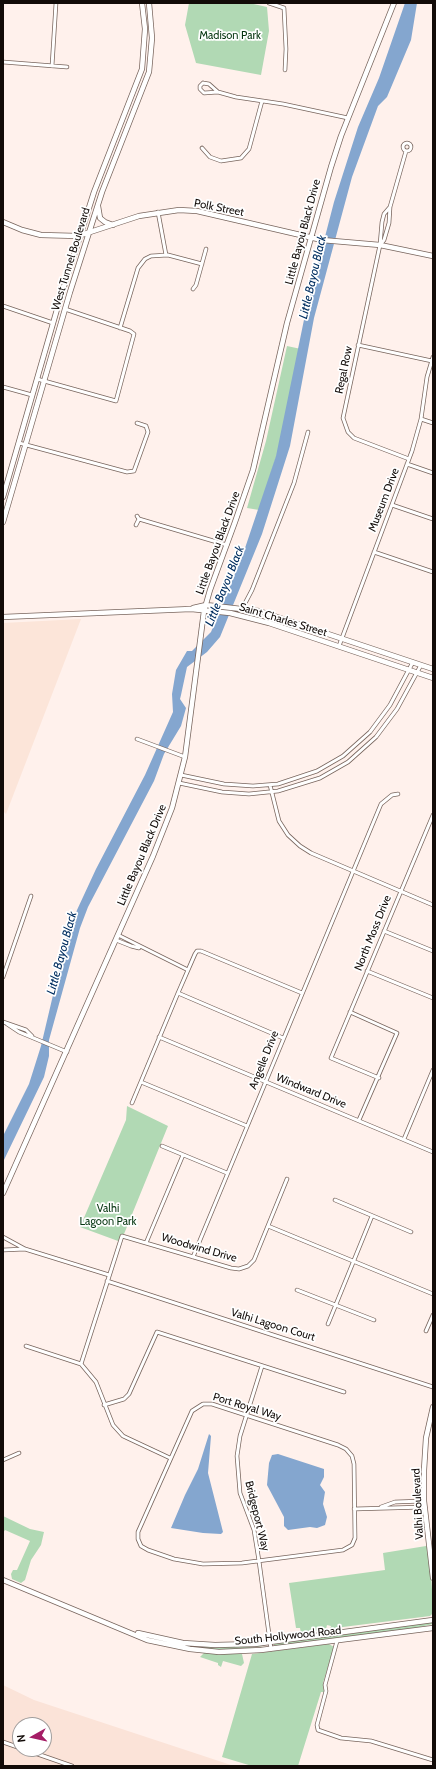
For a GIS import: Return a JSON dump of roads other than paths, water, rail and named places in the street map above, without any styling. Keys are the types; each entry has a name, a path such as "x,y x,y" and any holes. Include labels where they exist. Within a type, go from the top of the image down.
{"main road":[{"name":"West Tunnel Boulevard","path":"3,497 53,323 81,235 105,164 142,69 145,47 145,27 142,3"},
{"name":"West Tunnel Boulevard","path":"3,522 97,205 148,72 152,38 149,3"},
{"name":"Little Bayou Black Drive","path":"3,1194 164,830 179,783 185,757 204,611 253,470 287,323 331,167 348,118 394,3"},
{"path":"97,205 100,218 113,225"},
{"name":"Polk Street","path":"3,222 22,230 41,234 81,235 139,216 179,210 206,213 322,240 380,245 433,256"},
{"path":"191,609 206,605"},
{"name":"Saint Charles Street","path":"206,605 230,614 269,623 433,678"},
{"name":"Saint Charles Street","path":"3,617 191,609 204,611 232,608 259,611 433,669"},
{"name":"Valhi Boulevard","path":"433,1407 426,1438 424,1470 424,1500 433,1578"},
{"name":"South Hollywood Road","path":"3,1580 147,1640 190,1649 219,1652 271,1649 433,1628"},
{"name":"South Hollywood Road","path":"123,1630 183,1643 215,1645 270,1642 433,1620"}],"street":[{"path":"52,66 56,3"},
{"path":"269,3 284,8 286,49 285,70"},
{"path":"3,62 68,67"},
{"path":"218,92 209,84 203,83 200,86 204,93 218,92 236,97 262,100 348,118"},
{"path":"202,148 210,157 220,161 241,158 249,149 262,100"},
{"path":"380,245 384,240 390,220 390,207 406,150"},
{"path":"105,164 112,166"},
{"path":"380,245 384,214 390,207"},
{"path":"158,212 166,255"},
{"path":"383,218 390,220"},
{"name":"Regal Row","path":"380,245 344,413 344,425 354,438 410,459"},
{"path":"193,289 196,285 206,249"},
{"path":"120,328 141,263 151,256 166,255 202,264"},
{"path":"3,306 53,323"},
{"path":"37,378 116,401 134,334 65,309"},
{"path":"358,345 432,361"},
{"name":"Museum Drive","path":"339,646 410,459 421,419 433,357"},
{"path":"3,387 32,395"},
{"path":"421,419 433,423"},
{"path":"19,442 127,472 134,471 148,432 146,426 137,423"},
{"path":"242,609 252,590 294,483 308,432"},
{"path":"408,464 433,473"},
{"path":"392,505 433,519"},
{"path":"136,525 138,517 226,545"},
{"path":"374,552 433,572"},
{"path":"181,775 224,784 270,785 294,780 316,771 352,750 370,732 384,716 413,662"},
{"path":"179,783 222,792 249,794 272,792 298,786 320,778 356,756 376,737 389,721 421,665"},
{"path":"137,739 185,757"},
{"path":"270,785 279,821 293,840 311,853 433,905"},
{"name":"Angelle Drive","path":"193,1257 381,804 392,795 398,794"},
{"name":"North Moss Drive","path":"378,1078 331,1058 433,815"},
{"path":"3,977 31,896"},
{"path":"384,931 433,951"},
{"path":"117,937 134,942 141,948 188,970"},
{"path":"132,1104 159,1037 188,970 198,951 302,993"},
{"path":"367,971 433,998"},
{"path":"178,993 283,1038"},
{"path":"350,1012 397,1033 358,1120"},
{"path":"3,1022 26,1030 33,1037 66,1052"},
{"name":"Windward Drive","path":"159,1037 433,1152"},
{"path":"404,1140 433,1070"},
{"path":"141,1082 247,1126"},
{"path":"162,1146 227,1173"},
{"path":"146,1243 183,1155"},
{"name":"Woodwind Drive","path":"109,1275 122,1236 231,1268 240,1269 248,1266 254,1260 287,1179"},
{"path":"335,1200 411,1232"},
{"path":"328,1324 372,1216"},
{"path":"268,1226 433,1294"},
{"path":"3,1237 25,1249 109,1275 81,1364"},
{"path":"3,1250 25,1249"},
{"name":"Valhi Lagoon Court","path":"107,1281 433,1386"},
{"path":"297,1290 374,1320"},
{"path":"426,1331 433,1315"},
{"path":"104,1405 124,1399 129,1394 157,1332 344,1392"},
{"path":"26,1346 81,1364 96,1382 113,1425 123,1436 170,1458"},
{"name":"Bridgeport Way","path":"262,1366 247,1415 237,1456 240,1493 254,1530 271,1649"},
{"name":"Port Royal Way","path":"203,1404 212,1404 247,1415 338,1445 346,1449 352,1456 354,1464 355,1538 352,1545 348,1548 259,1561 203,1564 174,1559 141,1546 138,1539 138,1532 192,1411 196,1407 203,1404"},
{"path":"3,1460 19,1453"},
{"path":"379,1508 396,1502 424,1500"},
{"path":"354,1508 425,1507"},
{"path":"337,1641 325,1685 326,1691 317,1725 318,1730 341,1738 371,1741 433,1760"},
{"path":"3,1742 72,1766"}],"water":[{"path":"405,3 417,3 411,40 387,97 378,106 352,177 314,318 290,446 262,534 220,637 207,652 187,667 180,699 186,708 181,726 164,754 154,781 88,907 80,928 49,1040 49,1056 44,1077 3,1162 3,1136 29,1084 41,1046 66,940 77,910 96,869 145,775 173,712 172,694 176,670 187,651 192,651 211,632 243,554 276,456 306,310 334,202 358,127 379,78"},
{"path":"209,1434 211,1436 208,1473 223,1532 221,1534 203,1533 171,1528 198,1469"},
{"path":"278,1454 324,1469 324,1477 320,1485 325,1492 323,1504 327,1517 325,1525 317,1528 310,1527 288,1530 284,1526 284,1517 267,1485 269,1463 272,1455"}],"park label":[{"name":"Madison Park","path":"230,36"},
{"name":"Valhi Lagoon Park","path":"108,1215"}],"water label":[{"name":"Little Bayou Black","path":"313,277"},
{"name":"Little Bayou Black","path":"225,586"},
{"name":"Little Bayou Black","path":"62,953"}]}
